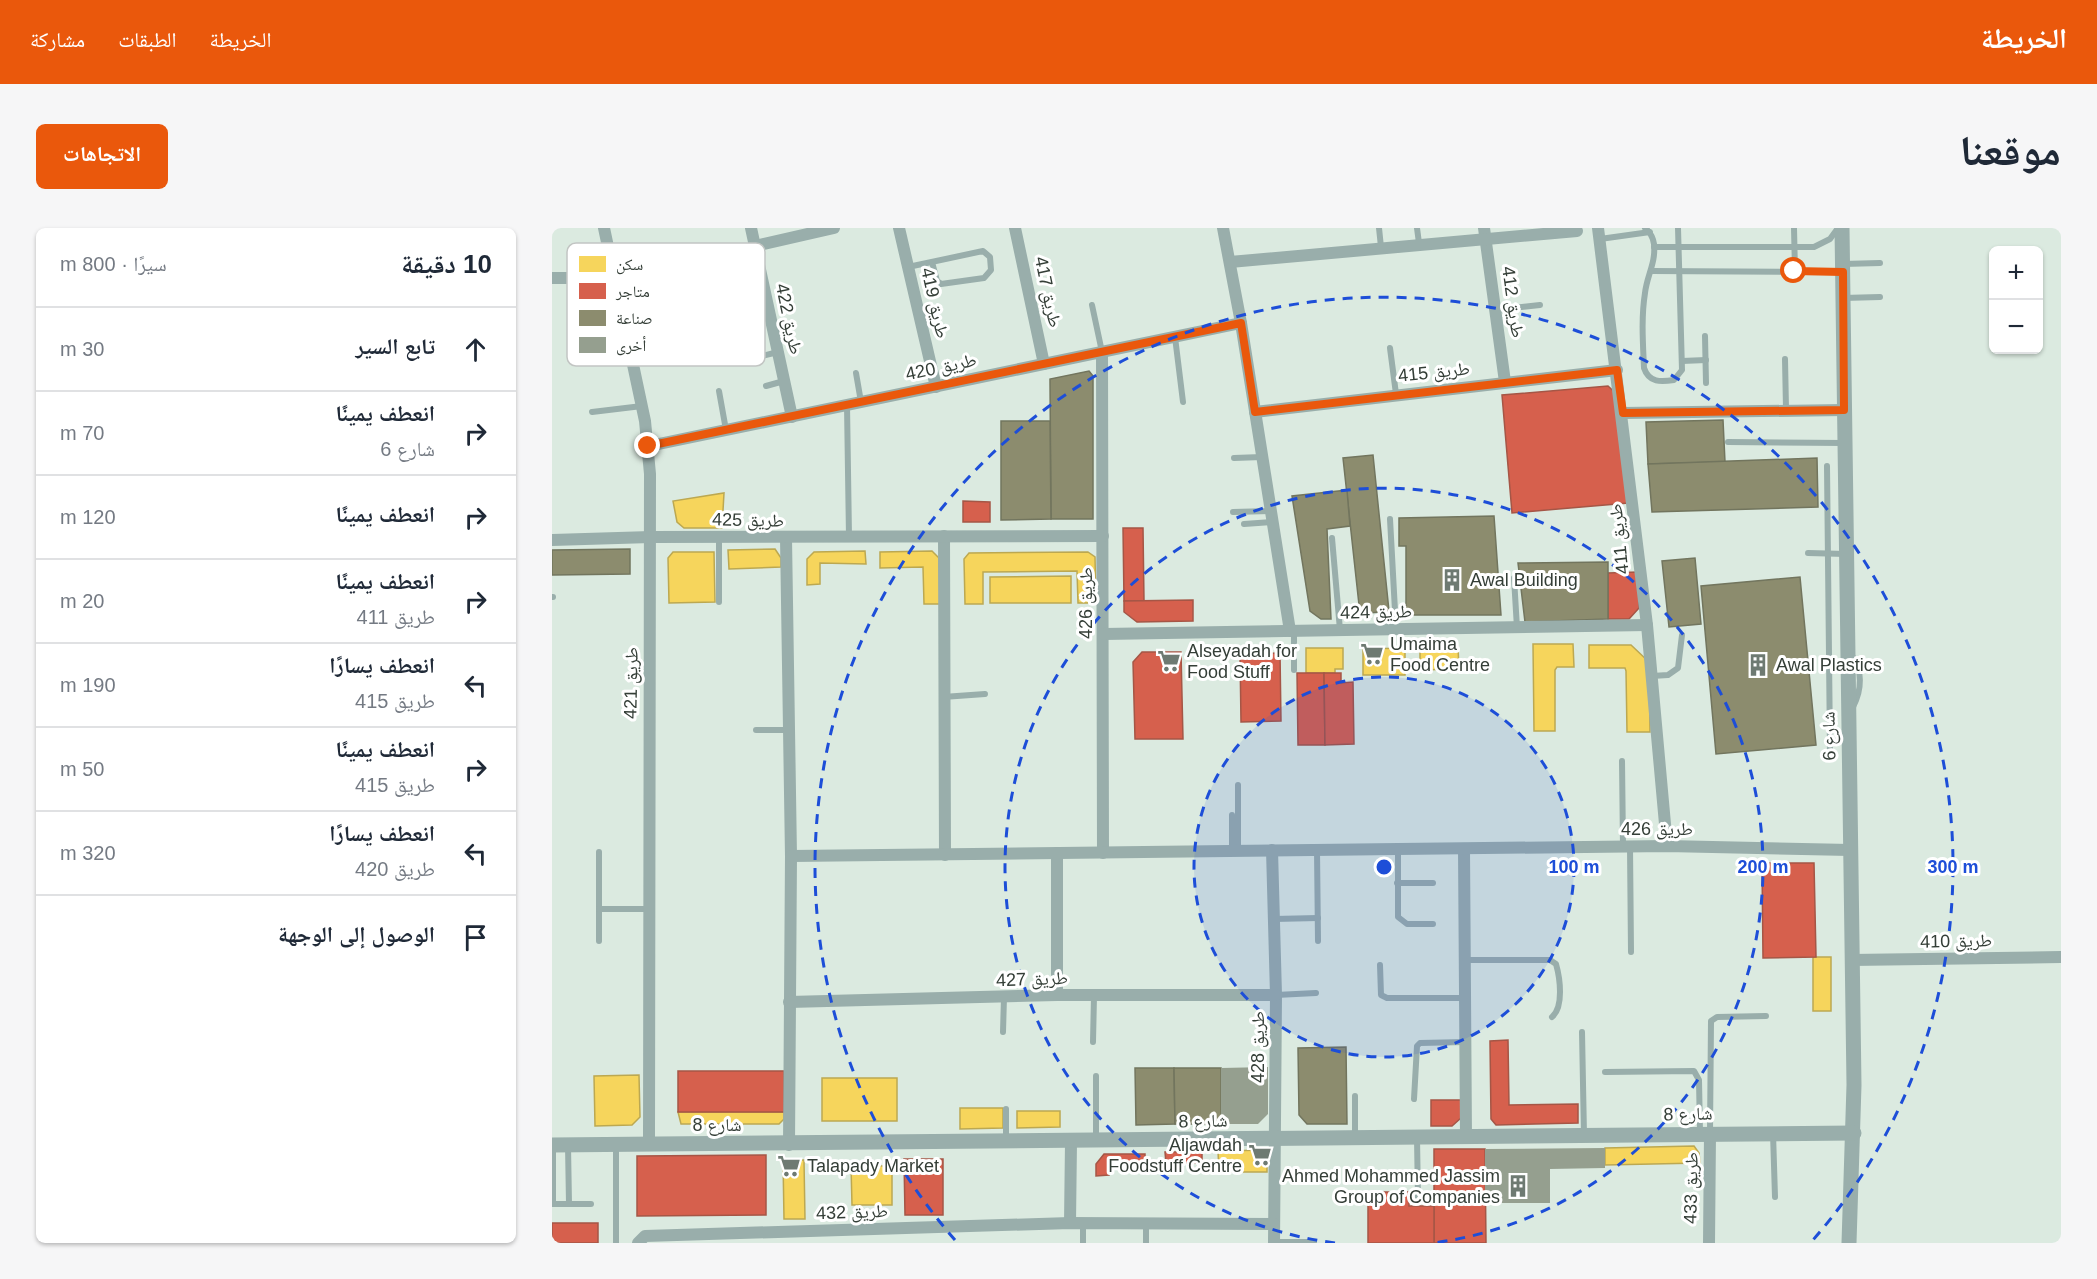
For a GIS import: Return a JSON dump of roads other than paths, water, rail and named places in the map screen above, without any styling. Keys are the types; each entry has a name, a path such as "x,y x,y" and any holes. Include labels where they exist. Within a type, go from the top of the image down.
{"street":[{"name":"طريق 421","path":"604,228 607,243"},
{"name":"طريق 422","path":"751,228 754,243"},
{"path":"765,244 834,228"},
{"name":"طريق 419","path":"899,228 936,387"},
{"name":"طريق 417","path":"1016,228 1044,364"},
{"path":"1223,228 1292,631"},
{"name":"شارع 6","path":"1840,228 1843,268 1854,1133 1849,1243"},
{"path":"1230,262 1485,234 1577,231"},
{"name":"طريق 412","path":"1485,234 1505,382"},
{"name":"طريق 411","path":"1599,234 1623,413 1647,625 1667,846"},
{"name":"طريق 422","path":"765,295 792,417"},
{"name":"طريق 420","path":"648,446 1241,323"},
{"name":"طريق 426","path":"1102,352 1103,853"},
{"name":"طريق 421","path":"634,366 648,446 651,537 649,1144"},
{"name":"طريق 415","path":"1255,412 1617,370"},
{"path":"1623,413 1844,410"},
{"path":"944,536 942,697 945,855"},
{"name":"طريق 425","path":"552,540 651,537 1103,536"},
{"path":"786,538 791,856 789,1144"},
{"name":"طريق 424","path":"1104,634 1647,625"},
{"name":"طريق 426","path":"791,856 1627,846 1850,850"},
{"path":"1464,849 1466,1137"},
{"name":"طريق 428","path":"1272,850 1276,995 1274,1242"},
{"path":"1056,853 1056,995"},
{"name":"طريق 410","path":"1851,960 2061,957"},
{"name":"طريق 427","path":"789,1002 1056,995 1276,995"},
{"name":"شارع 8","path":"552,1144 1071,1142 1854,1133"},
{"name":"طريق 433","path":"1705,1134 1709,1243"},
{"path":"1071,1142 1077,1223"},
{"name":"طريق 432","path":"638,1243 645,1236 816,1237 1077,1223 1274,1224"}],"lane":[{"path":"1379,228 1381,247"},
{"path":"1417,228 1419,243"},
{"path":"1599,234 1647,230 1654,247 1652,271 1647,281 1644,302 1645,372 1654,381 1674,380 1680,375 1682,361 1678,228"},
{"path":"1794,228 1794,271"},
{"path":"1654,247 1814,247 1825,243 1840,228"},
{"path":"908,267 983,251 990,257 992,270 984,278 941,284 937,281 932,262"},
{"path":"1652,271 1794,271 1880,263"},
{"path":"1843,298 1880,297"},
{"path":"1092,305 1102,352"},
{"path":"1496,310 1540,305"},
{"path":"1705,336 1706,383"},
{"path":"1175,337 1183,402"},
{"path":"1390,348 1396,394"},
{"path":"765,355 778,352"},
{"path":"1785,358 1786,409"},
{"path":"1682,361 1706,360"},
{"path":"856,374 861,402"},
{"path":"766,386 784,381"},
{"path":"718,391 726,430"},
{"path":"848,405 849,538"},
{"path":"592,411 642,406"},
{"path":"1728,442 1845,443"},
{"path":"1234,458 1262,457"},
{"path":"1827,466 1830,749"},
{"path":"1233,512 1271,516"},
{"path":"1244,524 1271,516"},
{"path":"1390,519 1396,630"},
{"path":"718,537 719,602"},
{"path":"1332,538 1340,630"},
{"path":"1808,553 1846,554"},
{"path":"1514,578 1517,628"},
{"path":"1292,631 1294,670"},
{"path":"1652,676 1668,675 1678,668 1682,635"},
{"path":"942,697 985,694"},
{"path":"756,730 789,730"},
{"path":"1622,761 1631,952"},
{"path":"1235,851 1238,786"},
{"path":"1232,815 1235,851"},
{"path":"1398,849 1399,921 1407,924 1433,924"},
{"path":"1317,850 1318,941"},
{"path":"599,852 599,941"},
{"path":"1397,883 1433,883"},
{"path":"599,909 648,909"},
{"path":"1273,919 1318,918"},
{"path":"1465,960 1550,960 1556,964 1559,977 1559,1006 1552,1017"},
{"path":"1380,965 1381,995 1387,998 1464,998"},
{"path":"1276,995 1316,993"},
{"path":"1093,1042 1094,996"},
{"path":"1003,1032 1004,997"},
{"path":"1705,1134 1712,1021 1717,1017 1766,1016"},
{"path":"1582,1032 1584,1135"},
{"path":"1414,1099 1417,1046 1420,1043 1465,1042"},
{"path":"1605,1072 1694,1071 1699,1080 1705,1134"},
{"path":"1096,1076 1096,1141"},
{"path":"1355,1096 1355,1138"},
{"path":"1006,1109 1006,1142"},
{"path":"1773,1133 1775,1197"},
{"path":"1418,1138 1418,1199"},
{"path":"552,1144 552,1204 591,1204"},
{"path":"568,1144 569,1204"},
{"path":"616,1144 616,1243"},
{"path":"1077,1223 1081,1243"},
{"path":"1146,1225 1146,1243"},
{"path":"1274,1242 1314,1242"}],"place":[{"name":"Awal Building","path":"1452,580"},
{"name":"Umaima Food Centre","path":"1372,654"},
{"name":"Alseyadah for Food Stuff","path":"1169,661"},
{"name":"Awal Plastics","path":"1758,665"},
{"name":"Aljawdah Foodstuff Centre","path":"1260,1155"},
{"name":"Talapady Market","path":"789,1166"},
{"name":"Ahmed Mohammed Jassim Group of Companies","path":"1518,1186"}]}
